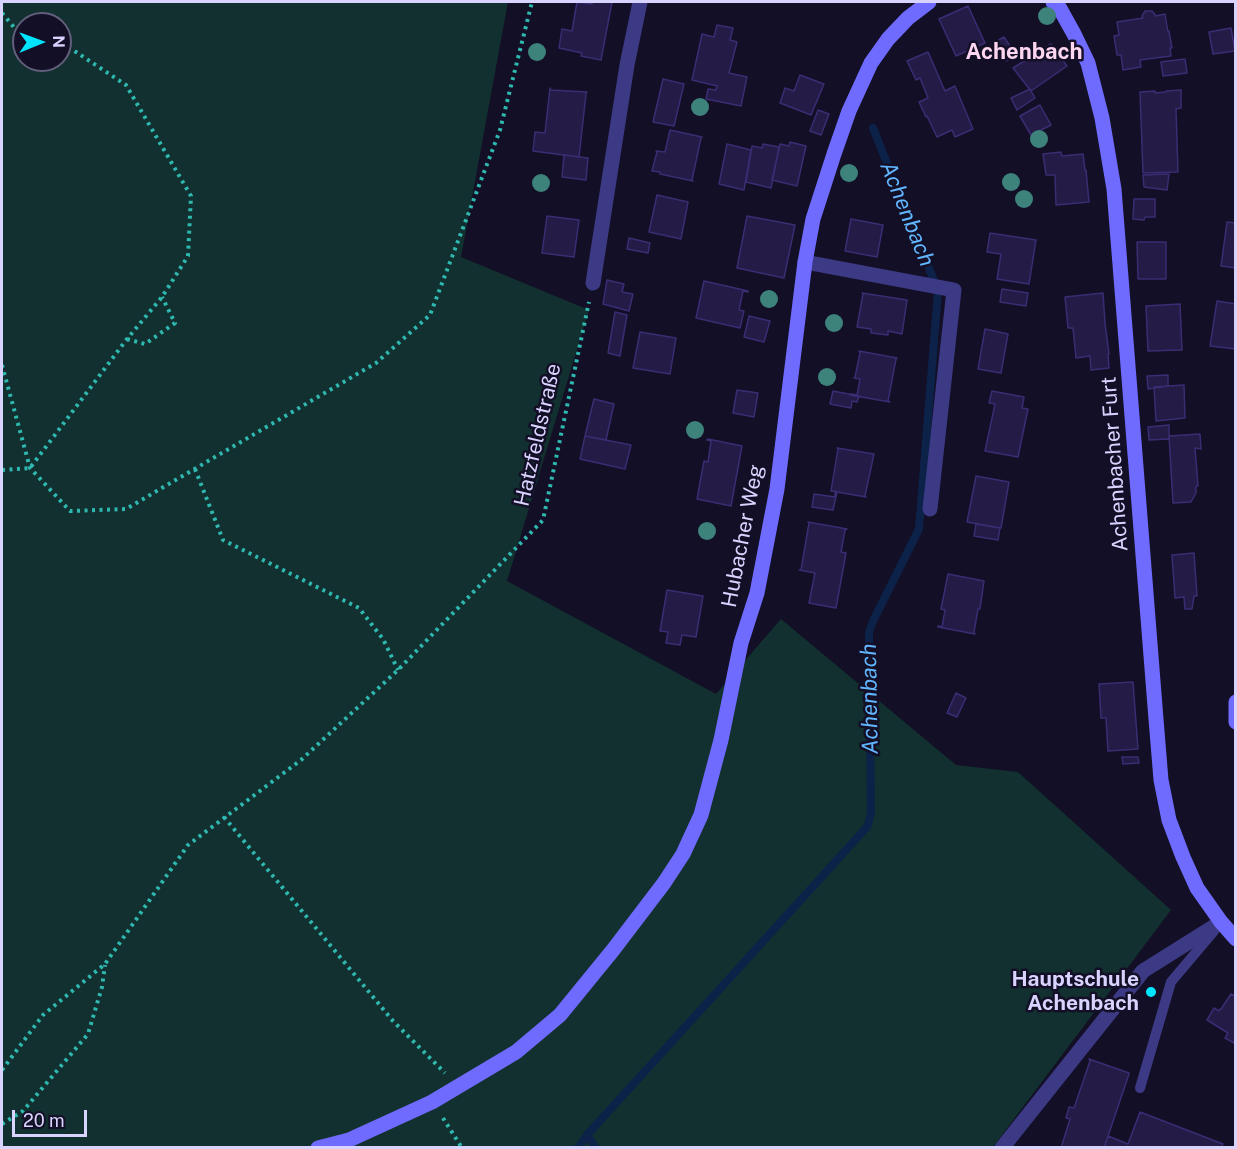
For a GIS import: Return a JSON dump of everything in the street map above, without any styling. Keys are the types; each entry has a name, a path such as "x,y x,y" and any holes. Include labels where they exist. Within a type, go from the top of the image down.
{"street":[{"path":"593,283 627,65 640,2"},
{"name":"Hubacher Weg","path":"318,1148 349,1140 432,1102 516,1052 560,1014 613,950 683,854 701,815 721,740 741,643 757,593 777,489 805,262 813,219 849,111 871,63 888,39 908,18 929,2"},
{"name":"Achenbacher Furt","path":"1053,2 1059,7 1088,63 1102,118 1114,189 1163,790 1169,820 1197,888 1236,939"},
{"path":"805,262 954,290 930,509"},
{"path":"1236,702 1236,722"},
{"path":"1002,1148 1143,971 1221,922"}],"lane":[{"path":"1140,1088 1171,982 1221,922"}],"path":[{"path":"2,365 30,468 70,511 126,509 376,363 430,315 500,130 532,2"},
{"path":"2,13 12,26"},
{"path":"2,470 30,468 127,339 162,297 188,256 190,196 126,85 72,50"},
{"name":"Hatzfeldstraße","path":"105,964 188,845 302,760 398,670 543,520 593,283"},
{"path":"127,339 145,344 175,323 162,297"},
{"path":"194,469 223,540 359,608 383,639 398,670"},
{"path":"224,817 393,1021 458,1087"},
{"path":"2,1070 43,1015 105,964"},
{"path":"2,1124 23,1111 88,1034 102,987 105,964"},
{"path":"432,1102 462,1148"}],"green space":[{"path":"2,2 508,2 461,257 589,310 507,581 716,694 781,619 956,765 1018,772 1171,910 993,1147 2,1148"}],"building":[{"path":"577,2 592,4 592,2 612,2 601,60 559,48 562,29 572,31"},
{"path":"968,6 985,43 956,56 939,19"},
{"path":"1145,11 1152,11 1156,16 1165,14 1172,48 1170,48 1171,56 1140,60 1141,67 1123,70 1121,55 1117,55 1114,36 1119,35 1117,22 1143,18"},
{"path":"717,25 733,28 730,40 737,42 729,73 747,77 741,106 706,99 708,89 716,90 717,86 692,80 702,34 714,37"},
{"path":"1231,28 1235,51 1213,54 1209,32"},
{"path":"1004,37 1016,55 1006,61 995,42"},
{"path":"1051,44 1067,66 1031,91 1013,68"},
{"path":"928,52 945,91 955,86 973,129 955,137 952,130 937,137 919,102 928,98 920,78 916,80 907,61"},
{"path":"1185,59 1187,73 1163,76 1161,62"},
{"path":"800,75 824,84 811,115 780,103 785,88 794,91"},
{"path":"663,79 684,84 674,126 653,122"},
{"path":"550,88 551,90 587,92 579,157 533,151 535,132 545,133"},
{"path":"1030,89 1035,98 1017,110 1011,98"},
{"path":"1181,90 1181,108 1176,109 1178,172 1143,173 1140,92"},
{"path":"1040,105 1051,125 1031,135 1020,116"},
{"path":"818,110 829,114 821,135 810,131"},
{"path":"670,130 702,137 693,181 652,171 656,151 665,152"},
{"path":"790,142 806,146 797,186 772,180 780,144 789,146"},
{"path":"727,144 751,150 744,190 719,184"},
{"path":"763,144 779,147 771,188 746,182 752,146 762,148"},
{"path":"1061,152 1062,156 1083,154 1089,202 1056,205 1055,175 1046,175 1043,154"},
{"path":"564,155 588,158 586,180 562,177"},
{"path":"1169,174 1167,190 1144,187 1143,175"},
{"path":"657,195 688,202 681,239 649,232"},
{"path":"1134,199 1155,199 1155,217 1145,217 1144,220 1133,219"},
{"path":"547,216 579,220 574,257 542,253"},
{"path":"747,216 795,225 784,278 737,268"},
{"path":"851,219 883,225 877,257 845,251"},
{"path":"1227,222 1236,223 1236,268 1221,266"},
{"path":"990,233 1036,240 1029,284 997,279 1001,254 987,252"},
{"path":"629,238 650,243 648,253 627,249"},
{"path":"1137,242 1166,242 1166,279 1138,279"},
{"path":"607,280 624,284 622,292 633,294 629,311 603,304"},
{"path":"704,281 748,291 743,291 739,310 744,311 740,328 696,318"},
{"path":"1002,289 1028,293 1026,306 1000,302"},
{"path":"862,293 907,300 902,334 888,331 888,335 871,333 871,329 857,327"},
{"path":"1103,293 1109,368 1091,370 1090,356 1076,358 1073,328 1068,328 1065,297"},
{"path":"1217,301 1236,304 1236,349 1210,346"},
{"path":"1180,304 1182,350 1148,351 1146,306"},
{"path":"615,312 627,315 620,356 608,353"},
{"path":"749,316 770,321 764,342 744,337"},
{"path":"985,329 1008,334 1001,373 978,369"},
{"path":"640,332 676,338 670,374 633,368"},
{"path":"859,351 897,358 888,401 890,402 850,395 857,395 860,379 854,378"},
{"path":"1168,375 1168,386 1148,389 1147,376"},
{"path":"1184,385 1185,418 1156,421 1154,387"},
{"path":"737,390 758,393 754,417 733,413"},
{"path":"833,391 859,396 857,402 852,401 851,408 830,404"},
{"path":"992,391 1024,397 1022,408 1028,409 1018,457 985,451 995,404 989,403"},
{"path":"594,399 614,404 606,440 585,436"},
{"path":"1169,425 1169,439 1149,440 1148,427"},
{"path":"1200,434 1201,449 1195,448 1198,486 1196,486 1196,493 1191,502 1173,503 1169,436"},
{"path":"585,436 631,445 625,469 580,459"},
{"path":"708,439 742,446 731,506 697,499 704,461 708,462 711,441"},
{"path":"837,448 874,454 866,497 831,491"},
{"path":"976,476 1009,482 1001,528 967,522"},
{"path":"835,491 837,492 833,510 812,507 814,494 835,497"},
{"path":"808,522 847,529 841,552 846,553 836,608 809,603 815,573 799,570 801,570"},
{"path":"976,524 1000,528 998,540 974,536"},
{"path":"1194,553 1197,596 1194,596 1192,609 1185,609 1184,597 1175,598 1172,555"},
{"path":"948,574 984,581 975,634 938,627 942,627 945,610 941,609"},
{"path":"667,590 703,596 696,637 682,635 680,645 666,643 668,632 660,631"},
{"path":"1133,682 1138,749 1108,751 1106,718 1101,718 1099,684"},
{"path":"956,693 966,698 957,717 947,713"},
{"path":"1122,757 1138,757 1139,763 1123,764"},
{"path":"1231,994 1236,997 1236,1044 1225,1038 1228,1033 1207,1020 1214,1008 1219,1011"},
{"path":"1089,1059 1129,1074 1104,1148 1061,1148 1070,1119 1066,1118 1069,1107 1074,1108"},
{"path":"1140,1112 1223,1144 1221,1148 1104,1148 1108,1136 1128,1144"}],"waterway":[{"name":"Achenbach","path":"578,1148 587,1135 867,827 871,814 869,632 919,529 938,291 873,128"},
{"path":"587,1135 596,1148"}],"place":[{"name":"Hauptschule Achenbach","path":"1151,992"}],"district":[{"name":"Achenbach","path":"1024,52"}]}
